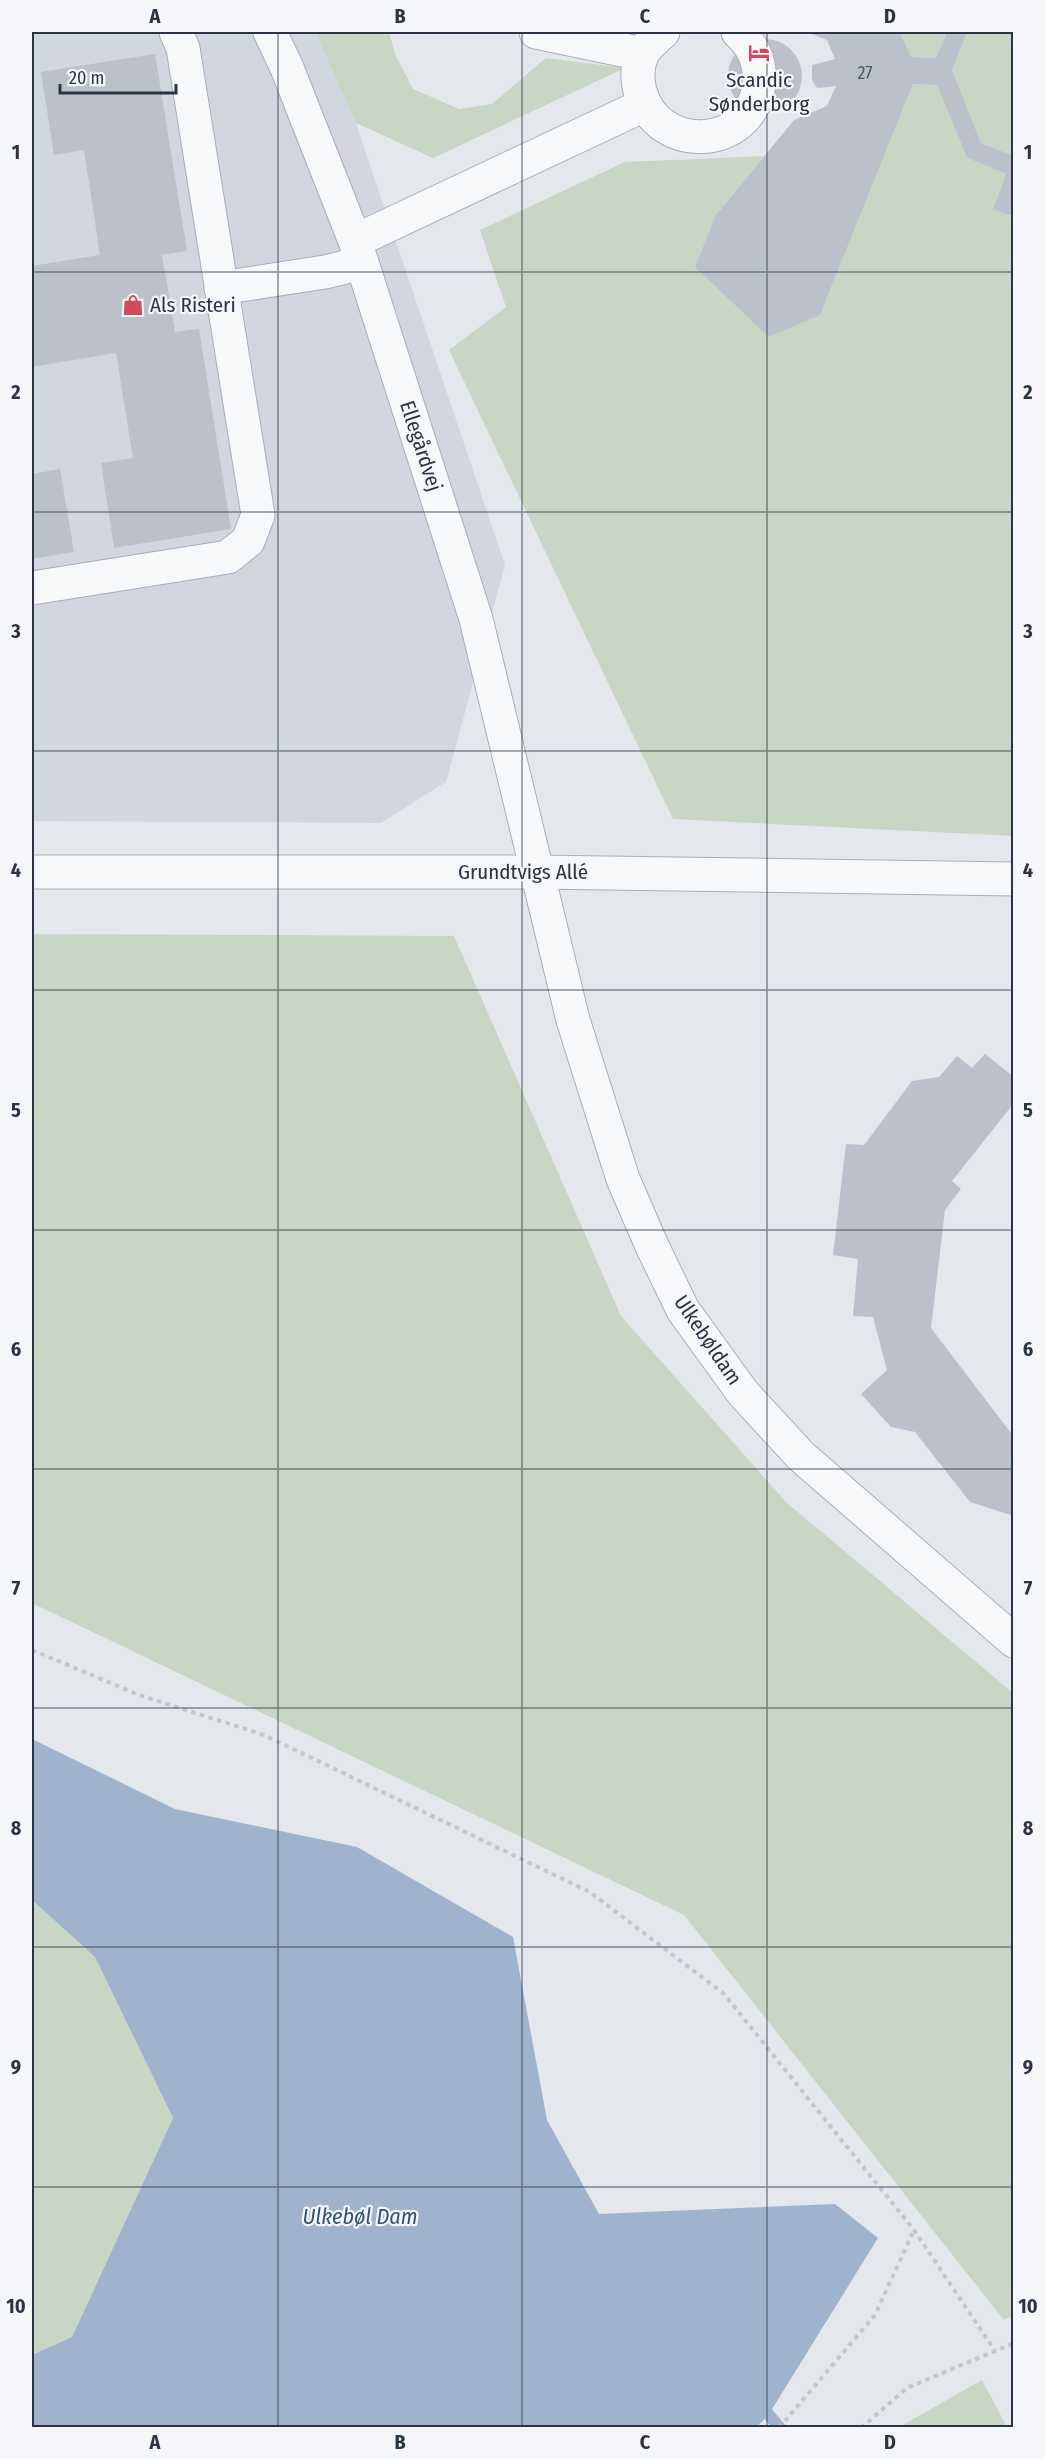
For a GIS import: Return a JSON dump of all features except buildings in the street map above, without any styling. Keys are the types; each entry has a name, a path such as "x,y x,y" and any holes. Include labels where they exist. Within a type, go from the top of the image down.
{"street":[{"path":"32,588 228,557 248,541 258,515 183,48 176,32"},
{"name":"Ellegårdvej","path":"270,32 287,68 358,252 476,619 536,872"},
{"path":"536,32 653,43 637,79 644,105 663,127 689,138 717,136 742,121 757,97 760,69 750,42 738,32"},
{"path":"221,288 325,272 358,252 644,105"},
{"name":"Grundtvigs Allé","path":"32,872 536,872 1014,879"},
{"name":"Ulkebøldam","path":"536,872 573,1020 623,1179 683,1310 743,1393 801,1456 1014,1641"}],"path":[{"path":"32,1650 139,1695 264,1736 590,1892 724,1994 914,2230 995,2351"},
{"path":"781,2426 875,2315 914,2230"},
{"path":"861,2427 907,2388 1014,2343"}],"shaded area":[{"path":"32,32 315,32 356,123 505,565 446,782 381,823 32,821"}],"green space":[{"path":"315,32 389,32 395,54 413,89 459,109 492,104 546,58 625,68 433,158 356,123"},
{"path":"900,32 947,32 936,58 911,57"},
{"path":"967,32 1013,32 1013,156 981,143 952,70"},
{"path":"913,84 937,85 967,158 1006,174 993,209 1013,217 1013,836 673,819 449,350 506,307 480,230 625,162 764,156 716,215 769,337 820,315"},
{"path":"32,934 454,936 621,1316 786,1502 1013,1693 1013,2317 1003,2319 684,1915 32,1603"},
{"path":"32,1900 95,1957 173,2118 72,2337 32,2355"},
{"path":"982,2380 1007,2427 900,2427 906,2423"}],"water":[{"name":"Ulkebøl Dam","path":"32,1739 175,1809 357,1847 513,1937 547,2120 599,2214 835,2204 878,2238 769,2414 756,2428 32,2427 32,2355 72,2337 173,2118 95,1957 32,1900"}],"waterway":[{"path":"759,2403 780,2428"}],"place":[{"name":"Scandic Sønderborg","path":"759,53"},
{"name":"Als Risteri","path":"133,305"}]}
